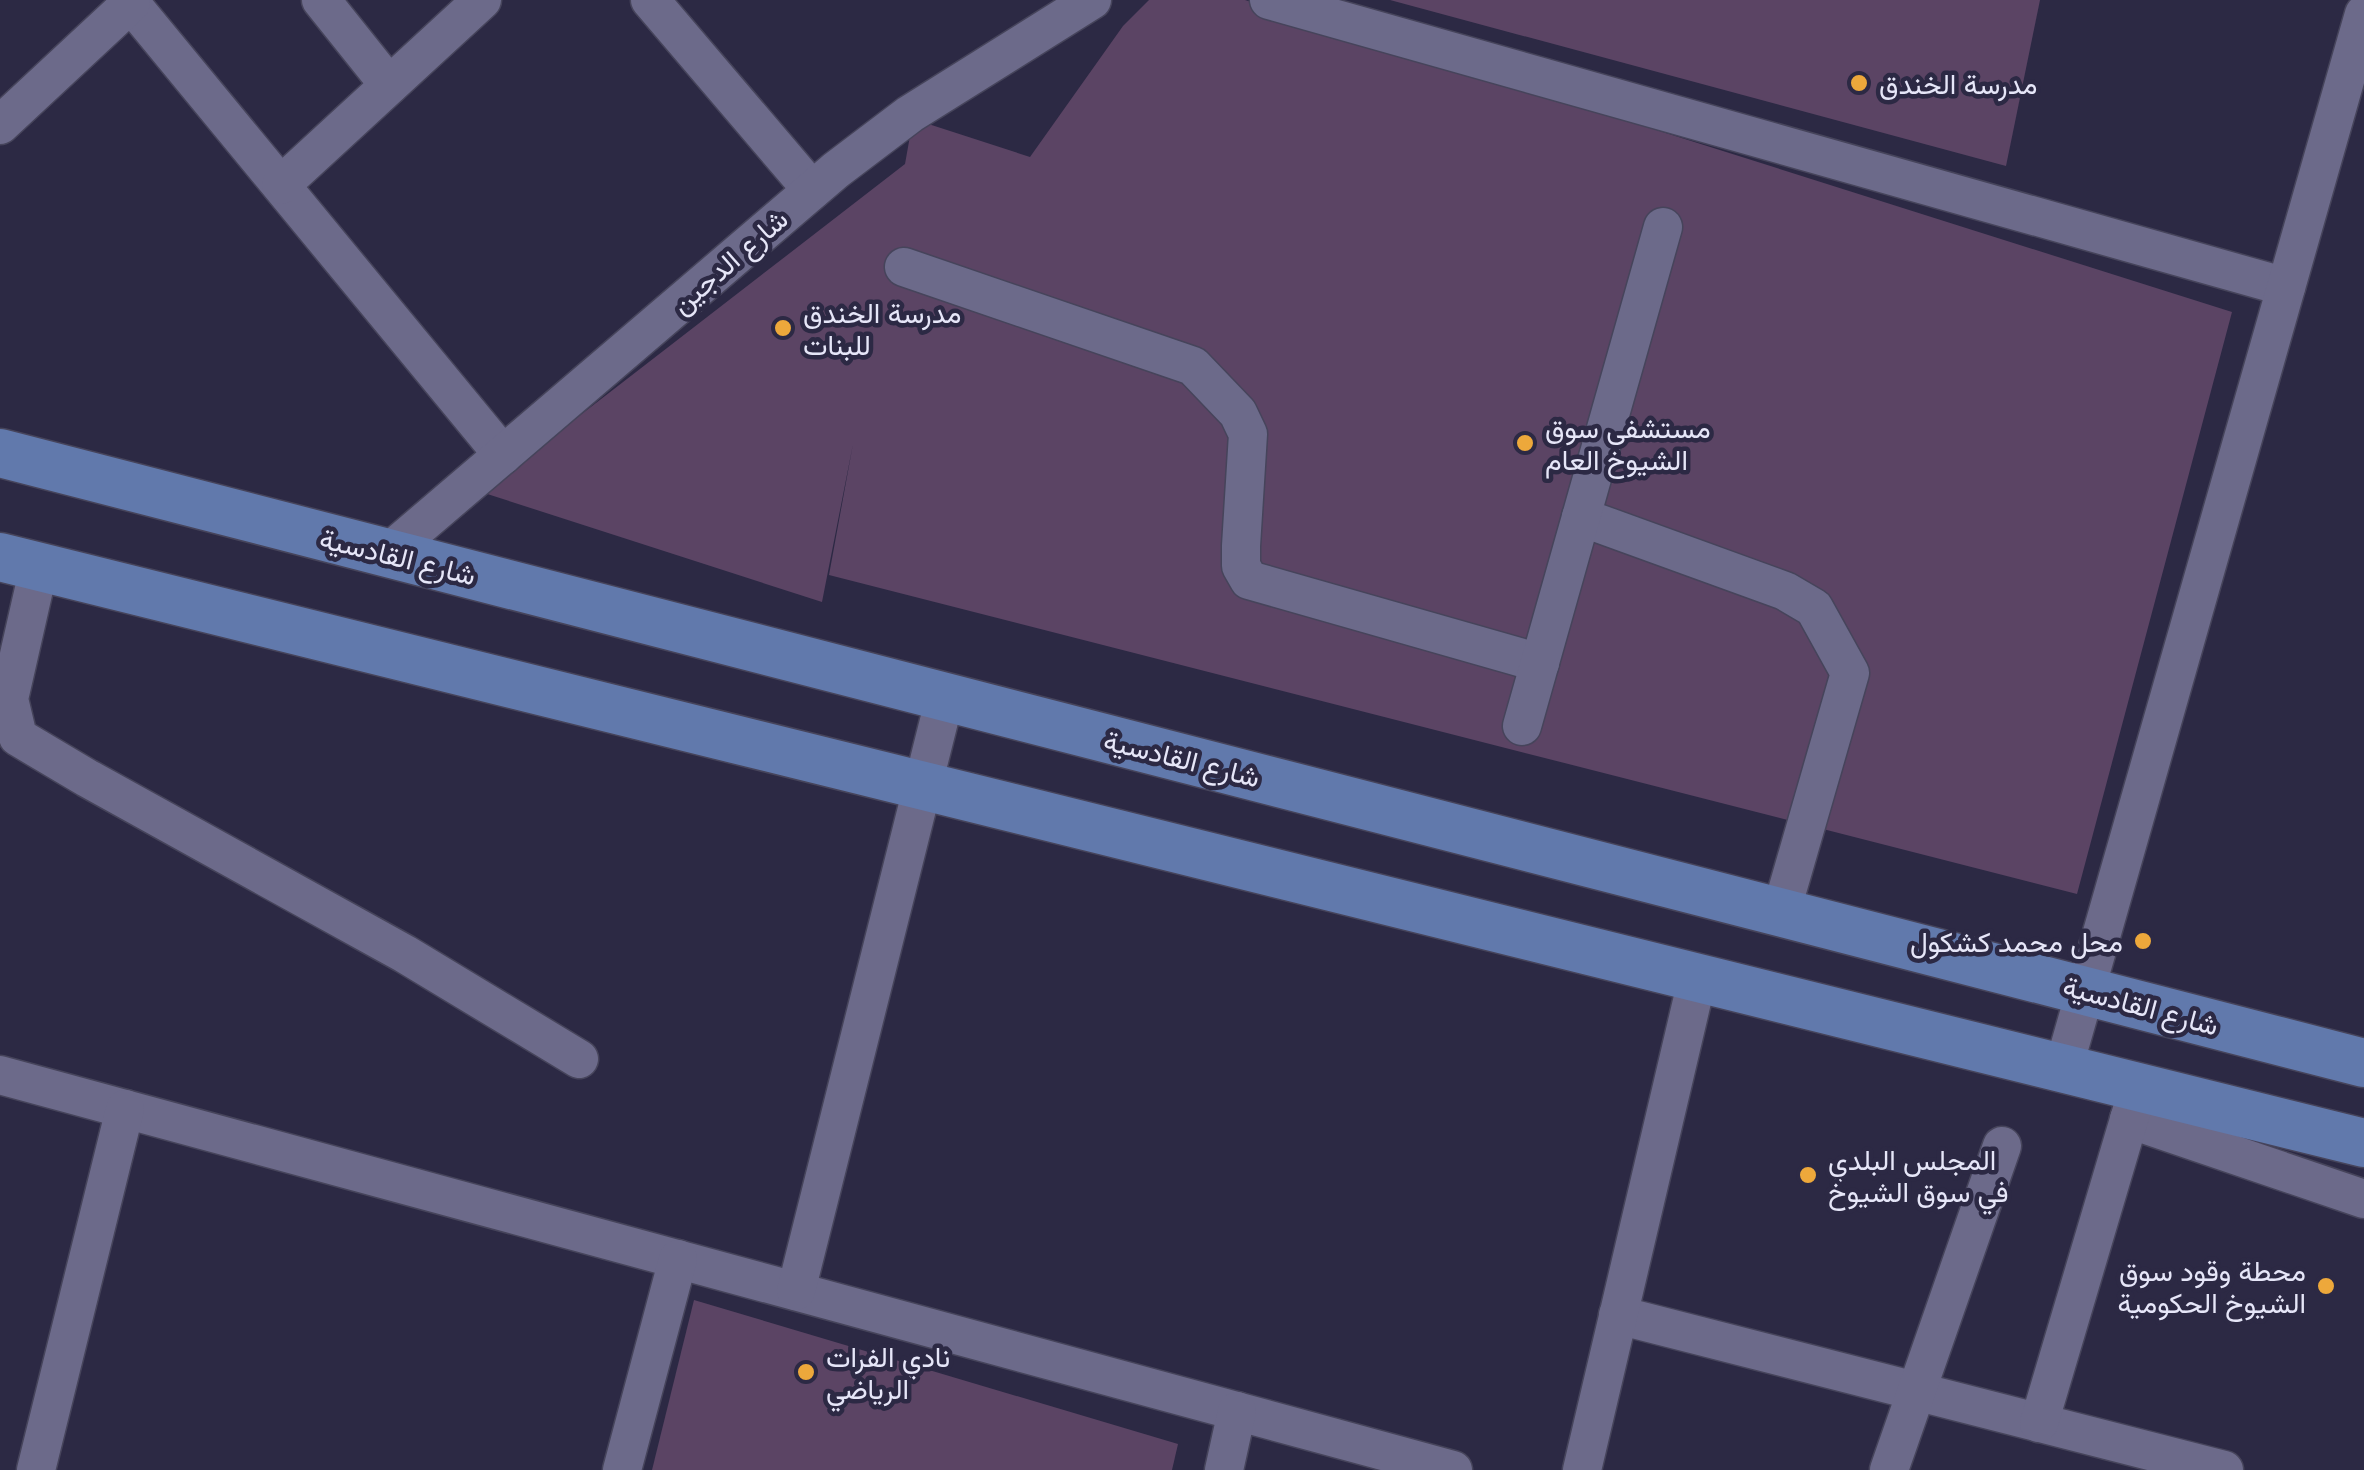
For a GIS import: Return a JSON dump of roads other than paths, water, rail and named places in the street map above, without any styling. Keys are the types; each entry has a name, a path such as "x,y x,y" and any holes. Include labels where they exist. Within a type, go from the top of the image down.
{"main road":[{"name":"شارع القادسية","path":"0,453 2364,1063"},
{"path":"19,562 1697,980 2064,1066 2134,1102 2364,1143"}],"street":[{"path":"321,0 389,85"},
{"path":"281,185 482,0"},
{"path":"650,0 812,190"},
{"name":"شارع الدجين","path":"388,553 812,190 910,114 1092,0"},
{"path":"1268,0 2286,288"},
{"path":"0,124 129,2 503,454"},
{"path":"2064,1066 2364,14"},
{"path":"1522,726 1663,226"},
{"path":"904,268 1193,366 1238,413 1248,434 1240,546 1241,566 1250,580 1540,663"},
{"path":"1581,517 1785,591 1814,608 1850,673 1780,912"},
{"path":"19,562 10,699 18,736 405,954 578,1060"},
{"path":"796,1291 946,696"},
{"path":"1582,1470 1697,980"},
{"path":"0,1075 1454,1470"},
{"path":"2039,1423 2134,1102 2364,1199"},
{"path":"36,1470 125,1109"},
{"path":"1888,1470 2002,1146"},
{"path":"622,1470 678,1259"},
{"path":"1618,1315 2224,1470"},
{"path":"1224,1470 1237,1411"}],"place":[{"name":"مدرسة الخندق","path":"1859,83"},
{"name":"مدرسة الخندق للبنات","path":"783,328"},
{"name":"مستشفى سوق الشيوخ العام","path":"1525,443"},
{"name":"محل محمد كشكول","path":"2143,941"},
{"name":"المجلس البلدي في سوق الشيوخ","path":"1808,1175"},
{"name":"محطة وقود سوق الشيوخ الحكومية","path":"2326,1286"},
{"name":"نادي الفرات الرياضي","path":"806,1372"}]}
